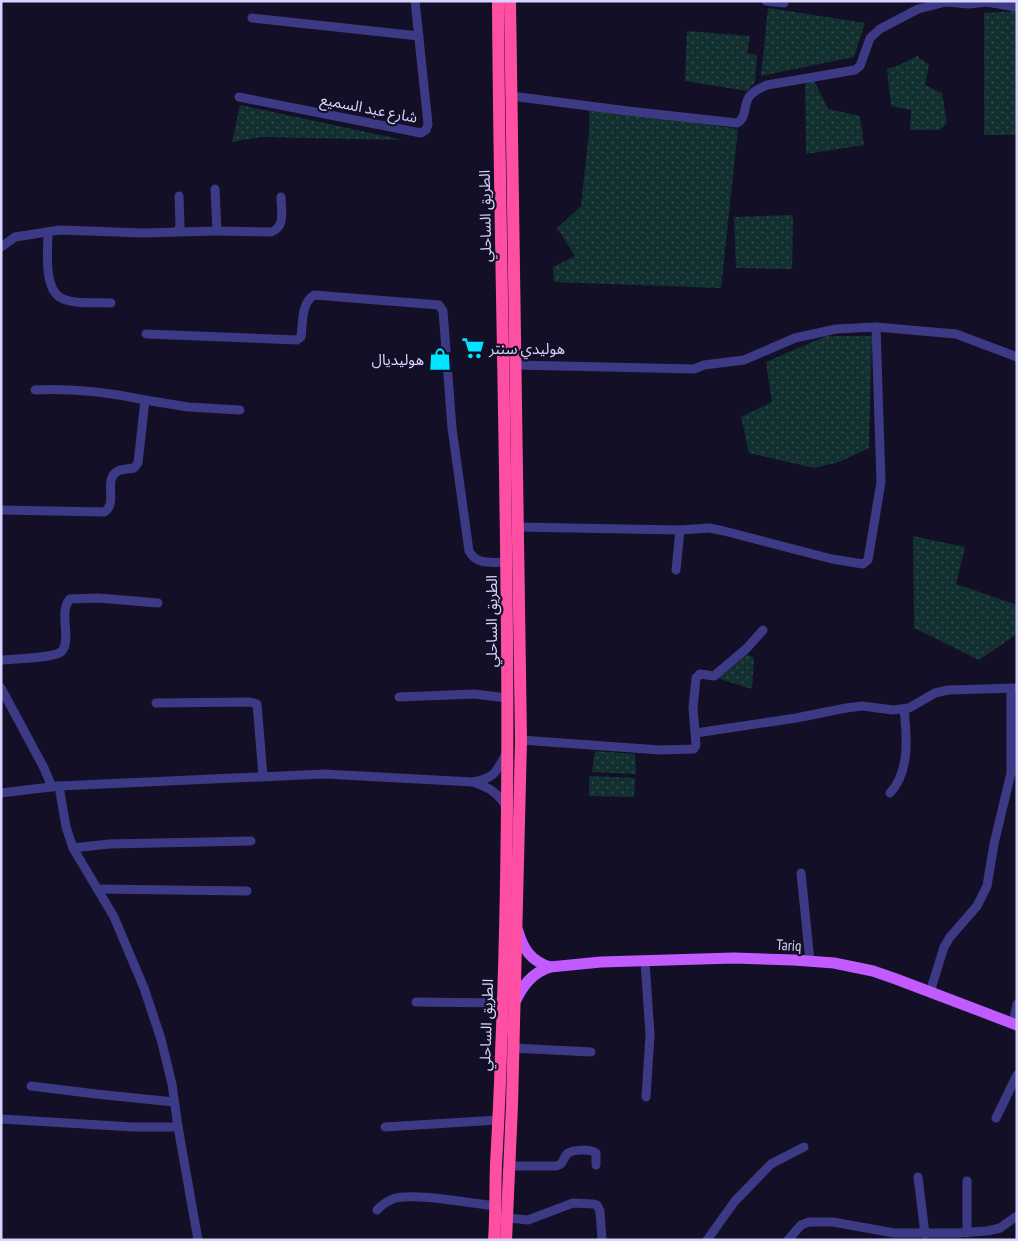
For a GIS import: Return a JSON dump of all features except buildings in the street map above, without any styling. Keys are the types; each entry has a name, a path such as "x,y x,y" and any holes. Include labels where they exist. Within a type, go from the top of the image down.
{"highway":[{"name":"الطريق الساحلي","path":"498,1 508,562 509,1002 513,1048 506,1240"},
{"name":"الطريق الساحلي","path":"494,1240 498,1120 517,927 520,740 510,1"}],"main road":[{"path":"517,927 521,943 530,956 550,967"},
{"name":"Tariq","path":"550,967 601,962 734,958 834,963 873,971 1015,1024"},
{"path":"509,1002 529,979 550,967"}],"street":[{"name":"شارع عبد السميع","path":"239,97 421,133 426,130 428,124 415,1"},
{"path":"766,1 784,3"},
{"path":"510,96 736,123 743,118 748,98 767,85 855,70 860,66 870,38 880,29 918,9 946,2 969,4 986,2 1017,7"},
{"path":"252,18 419,36"},
{"path":"215,190 217,231"},
{"path":"178,231 180,226 179,196"},
{"path":"1,247 15,237 73,230 272,232 278,230 282,223 281,197"},
{"path":"48,232 48,278 52,289 60,297 72,301 111,303"},
{"path":"146,334 297,340 301,337 306,304 308,299 314,296 439,305 443,311 452,428 469,551 473,558 480,562 508,562"},
{"path":"516,365 694,369 704,365 744,360 795,338 836,329 876,327 956,334 1017,357"},
{"path":"517,527 680,530 709,528 832,559 866,563 881,482 876,327"},
{"path":"35,390 53,389 106,392 188,407 240,410"},
{"path":"1,510 104,512 108,510 113,476 118,471 134,468 138,463 145,400"},
{"path":"676,570 680,530"},
{"path":"1,660 52,656 63,650 65,646 67,601 70,599 117,599 158,603"},
{"path":"520,740 660,750 691,749 696,747 694,692 698,675 714,676 747,648 762,630"},
{"path":"1,688 55,786 73,848 114,917 152,1009 166,1057 198,1240"},
{"path":"696,733 862,706 893,710 904,709 912,707 935,693 962,688 1014,688 1011,773 991,857 987,886 977,906 950,937 944,947 930,992"},
{"path":"399,697 474,694 507,698"},
{"path":"156,703 250,702 257,704 263,776"},
{"path":"890,793 898,783 904,762 907,737 904,709"},
{"path":"1,792 55,786 324,774 473,782 486,779 495,774 507,750"},
{"path":"473,782 493,791 501,798 508,810"},
{"path":"73,848 109,844 251,841"},
{"path":"801,873 810,961"},
{"path":"99,889 247,891"},
{"path":"645,961 650,1035 646,1097"},
{"path":"416,1002 509,1002"},
{"path":"1015,1024 1017,1004"},
{"path":"513,1048 591,1052"},
{"path":"996,1118 1017,1075"},
{"path":"32,1086 174,1102"},
{"path":"1,1119 133,1127 178,1126"},
{"path":"385,1127 498,1120"},
{"path":"707,1240 735,1201 771,1164 804,1147"},
{"path":"510,1166 556,1166 564,1162 570,1153 591,1150 596,1153 596,1165"},
{"path":"918,1177 925,1234"},
{"path":"967,1181 967,1233"},
{"path":"377,1210 394,1198 403,1197 496,1206"},
{"path":"508,1218 528,1220 572,1203 593,1204 597,1205 600,1211 602,1240"},
{"path":"788,1240 801,1225 809,1222 833,1222 894,1233 967,1233 1000,1228 1017,1216"}],"green space":[{"path":"768,8 865,23 854,57 761,76"},
{"path":"1017,11 1017,135 984,135 984,13"},
{"path":"687,31 750,36 747,53 757,55 755,82 747,91 685,81"},
{"path":"917,56 929,65 925,85 942,93 947,123 940,130 910,130 911,110 891,106 887,69"},
{"path":"805,78 814,80 828,109 860,116 864,145 806,154"},
{"path":"240,105 404,140 261,137 232,142"},
{"path":"589,106 738,129 721,288 554,282 553,267 575,256 557,228 581,206 589,133"},
{"path":"793,215 792,269 736,268 734,217"},
{"path":"826,336 872,336 869,448 839,462 814,468 749,453 741,417 772,402 766,362"},
{"path":"913,536 965,547 956,584 1017,605 1017,634 979,660 914,628"},
{"path":"747,654 754,658 752,689 717,678"},
{"path":"595,751 635,754 636,774 592,772"},
{"path":"589,776 635,778 634,797 589,796"}],"place":[{"name":"هوليدي سنتر","path":"473,348"},
{"name":"هوليديال","path":"440,359"}]}
